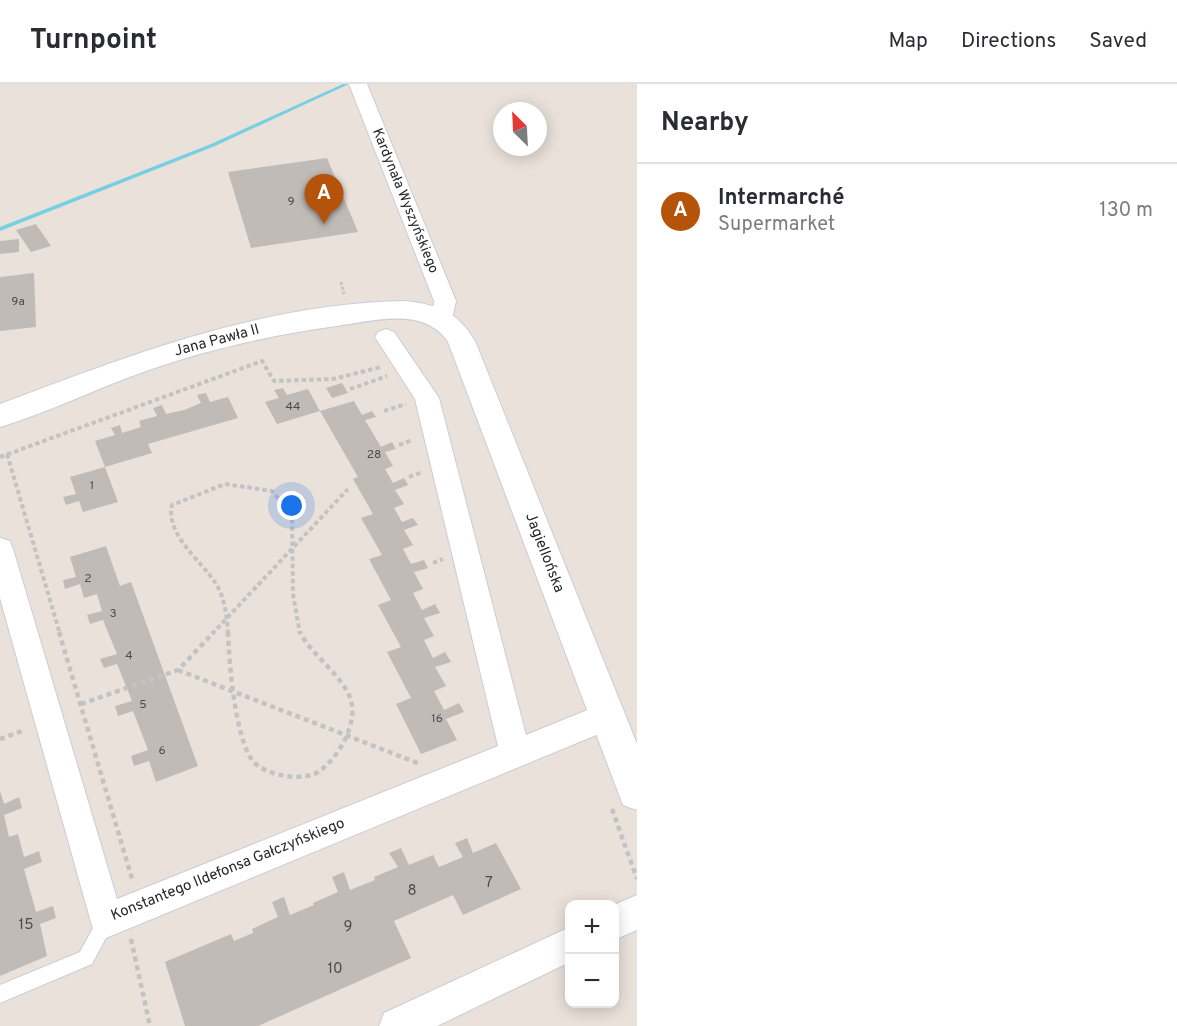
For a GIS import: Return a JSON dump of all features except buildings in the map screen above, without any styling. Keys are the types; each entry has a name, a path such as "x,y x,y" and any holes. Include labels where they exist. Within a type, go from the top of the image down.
{"street":[{"name":"Kardynała Wyszyńskiego","path":"357,84 445,301 443,320"},
{"name":"Jana Pawła II","path":"0,416 178,350 238,334 295,322 389,310 420,312 443,320"},
{"name":"Jagiellońska","path":"443,320 456,330 607,716 623,797"},
{"path":"386,336 427,398 515,754"},
{"name":"Konstantego Ildefonsa Gałczyńskiego","path":"0,549 111,910 456,778 607,716"},
{"path":"619,921 637,912"},
{"path":"397,1026 565,946"}],"lane":[{"path":"0,994 86,957 111,910"}],"path":[{"path":"0,457 262,362 274,381 333,379 390,365"},
{"path":"384,411 414,402"},
{"path":"399,444 420,438"},
{"path":"7,454 134,881 111,910 150,1026"},
{"path":"225,484 272,491 292,515 293,594 300,634 345,689 352,705 350,725 340,749 320,772 293,777 264,771 252,760 243,734 229,669 227,618 217,585 180,537 172,522 170,513 172,505 225,484"},
{"path":"81,704 178,670 348,489"},
{"path":"178,670 456,778"},
{"path":"623,797 637,879"}],"waterway":[{"path":"0,229 213,145 347,84"}],"place":[{"name":"Intermarché","path":"324,224"}]}
